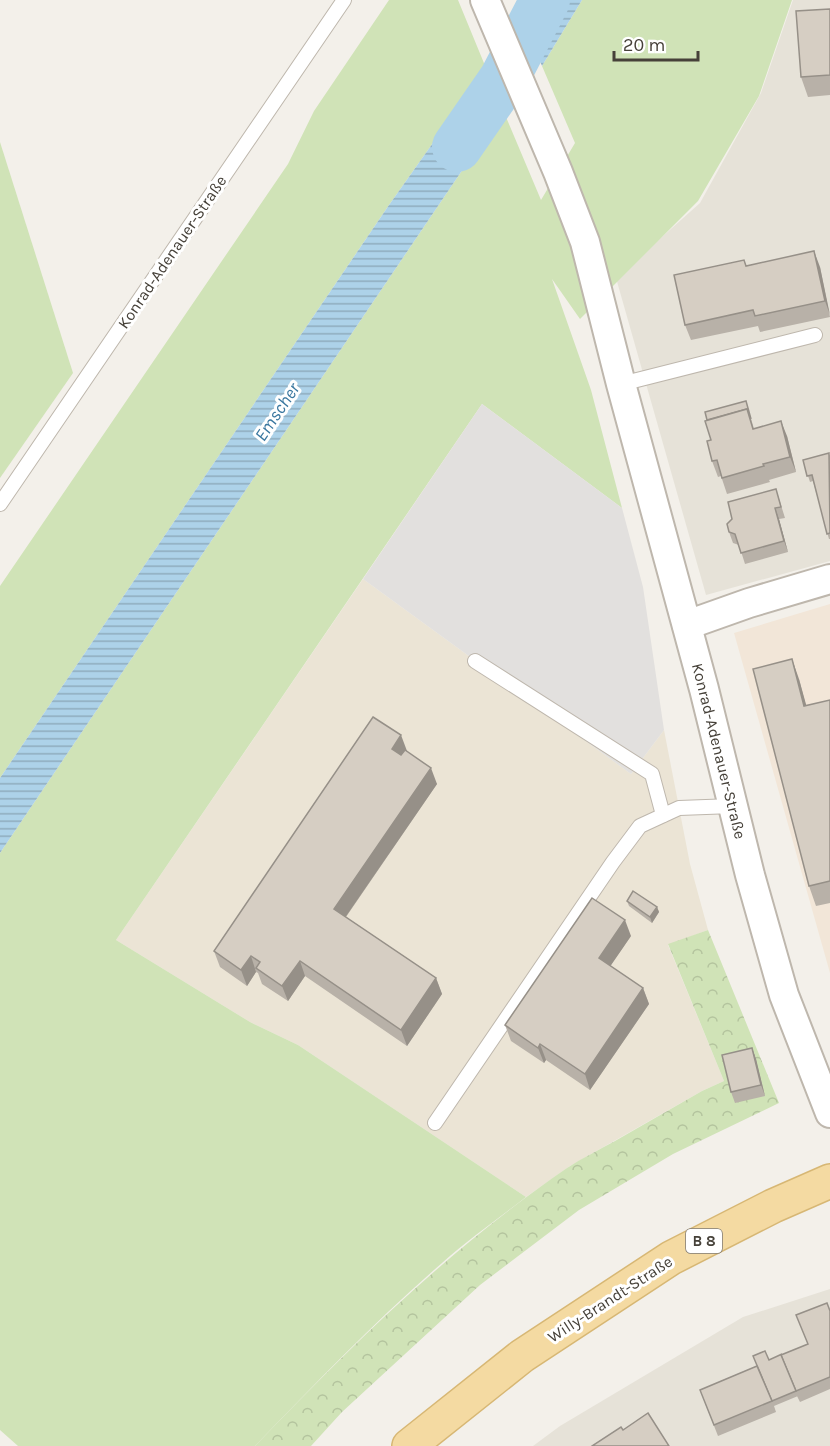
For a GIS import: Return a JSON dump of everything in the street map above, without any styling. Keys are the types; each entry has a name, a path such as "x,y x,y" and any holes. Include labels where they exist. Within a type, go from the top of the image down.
{"main road":[{"name":"Willy-Brandt-Straße","path":"409,1446 522,1356 671,1258 773,1206 830,1181"}],"street":[{"name":"Konrad-Adenauer-Straße","path":"485,0 558,172 585,243 784,995 830,1113"},
{"path":"687,625 749,603 830,579"}],"lane":[{"name":"Konrad-Adenauer-Straße","path":"0,504 344,0"},
{"path":"621,384 815,335"},
{"path":"475,662 652,774 663,815"},
{"path":"435,1123 640,826 679,808 733,806"}],"shaded area":[{"path":"793,0 830,0 830,561 706,595 616,278 700,203 761,93"},
{"path":"482,404 622,508 643,587 664,730 631,774 363,579"},
{"path":"363,579 631,774 664,730 690,864 708,930 668,945 724,1081 702,1091 570,1166 526,1197 298,1045 250,1022 116,940"},
{"path":"830,604 830,973 734,633"},
{"path":"830,1289 830,1446 533,1446 560,1426 743,1317"}],"green space":[{"path":"389,0 458,0 486,68 389,205 0,778 0,586 288,164 314,111"},
{"path":"582,0 792,0 759,96 698,201 580,319 552,279 591,390 622,508 482,404 116,940 250,1022 298,1045 526,1197 463,1246 394,1307 255,1446 18,1446 0,1430 0,853 503,110 541,200 575,143 542,66"},
{"path":"0,142 73,373 0,478"},
{"path":"708,930 779,1103 673,1154 579,1210 480,1285 342,1412 311,1446 255,1446 366,1334 482,1231 573,1164 702,1091 724,1081 668,944"}],"water":[{"path":"520,0 582,0 542,66 516,6"},
{"path":"486,68 503,110 0,853 0,778 389,205"}],"building":[{"path":"830,9 830,75 801,77 796,11"},
{"path":"814,251 825,301 755,316 753,310 685,325 674,275 744,260 746,266"},
{"path":"746,401 751,419 747,409 707,420 705,412"},
{"path":"747,409 753,429 781,421 790,457 722,478 717,460 712,461 707,441 711,440 705,421"},
{"path":"829,453 830,533 827,534 812,475 807,476 803,460"},
{"path":"776,489 781,507 775,508 784,541 741,553 735,534 729,532 727,524 732,519 728,502"},
{"path":"792,659 804,706 830,700 830,881 809,886 753,669"},
{"path":"373,717 401,735 392,749 401,755 405,750 431,768 334,909 436,978 401,1030 300,961 282,986 256,968 260,962 251,956 241,970 214,951"},
{"path":"633,891 657,907 650,917 627,901"},
{"path":"592,898 625,920 599,958 643,988 585,1074 540,1044 538,1048 505,1025"},
{"path":"752,1048 761,1085 731,1092 722,1055"},
{"path":"827,1303 830,1311 830,1377 796,1391 781,1355 808,1344 796,1315"},
{"path":"765,1351 769,1360 782,1354 796,1391 772,1401 753,1356"},
{"path":"757,1366 772,1401 714,1425 700,1390"},
{"path":"648,1413 669,1446 592,1446 621,1427 623,1430"}],"waterway":[{"name":"Emscher","path":"457,147 504,79 545,0"}]}
